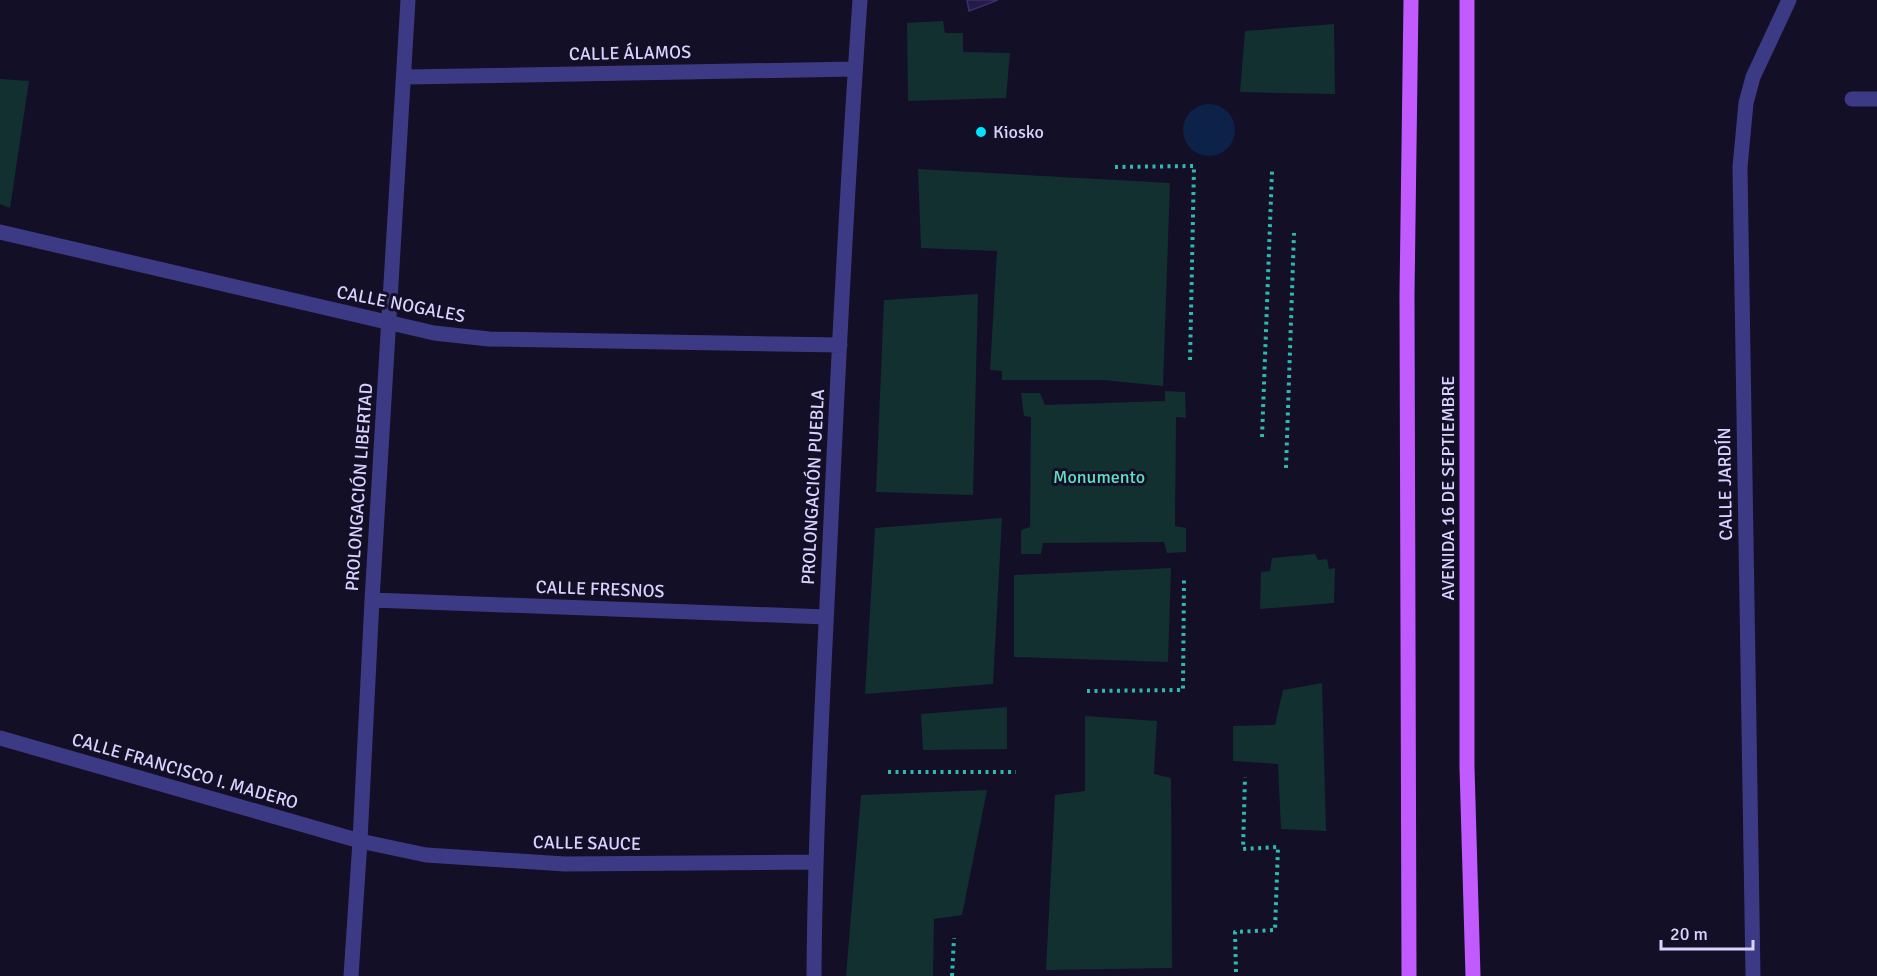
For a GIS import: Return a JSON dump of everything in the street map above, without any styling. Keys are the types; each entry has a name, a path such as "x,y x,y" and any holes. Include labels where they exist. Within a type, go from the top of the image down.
{"main road":[{"path":"1409,976 1407,295 1411,0"},
{"name":"AVENIDA 16 DE SEPTIEMBRE","path":"1467,0 1467,767 1473,976"}],"street":[{"name":"PROLONGACIÓN LIBERTAD","path":"351,976 408,0"},
{"name":"PROLONGACIÓN PUEBLA","path":"814,976 815,862 826,617 860,0"},
{"name":"CALLE JARDÍN","path":"1753,976 1740,167 1746,103 1753,77 1789,0"},
{"name":"CALLE ÁLAMOS","path":"405,77 855,69"},
{"path":"1852,99 1877,99"},
{"name":"CALLE NOGALES","path":"0,232 434,333 489,339 840,345"},
{"name":"CALLE FRESNOS","path":"372,600 826,617"},
{"name":"CALLE FRANCISCO I. MADERO","path":"0,738 360,841"},
{"name":"CALLE SAUCE","path":"360,841 426,855 565,864 815,862"}],"path":[{"path":"1115,167 1194,166 1190,362"},
{"path":"1262,437 1272,171"},
{"path":"1286,468 1294,233"},
{"path":"1087,691 1183,690 1184,578"},
{"path":"888,772 1016,772"},
{"path":"1236,972 1235,932 1275,930 1278,847 1243,849 1245,777"},
{"path":"952,976 954,938"}],"green space":[{"path":"943,21 945,33 963,33 963,52 1010,53 1006,98 908,101 907,23"},
{"path":"1334,24 1335,94 1240,92 1245,31"},
{"path":"0,79 29,81 10,208 0,204"},
{"path":"918,169 1170,183 1163,386 1103,380 1002,380 1002,371 990,370 997,251 921,248"},
{"path":"978,294 973,495 876,492 884,300"},
{"name":"Monumento","path":"1165,391 1185,392 1186,418 1176,417 1175,526 1186,528 1186,552 1167,553 1164,542 1043,543 1041,554 1021,554 1021,530 1030,527 1031,417 1024,416 1021,393 1040,393 1045,405 1165,401"},
{"path":"1002,518 993,684 865,694 875,528"},
{"path":"1315,554 1318,560 1327,559 1329,569 1335,568 1334,603 1260,609 1261,572 1270,571 1272,558"},
{"path":"1171,568 1168,662 1014,657 1014,575"},
{"path":"1322,683 1326,831 1281,829 1278,764 1233,761 1233,726 1275,725 1283,690"},
{"path":"1007,707 1007,749 923,750 921,714"},
{"path":"1085,716 1157,721 1154,774 1171,778 1172,968 1046,970 1055,795 1085,791"},
{"path":"987,790 962,915 934,919 933,976 846,976 861,795"}],"water":[{"path":"1209,104 1219,106 1227,112 1233,120 1235,130 1233,140 1227,148 1219,154 1209,156 1199,154 1191,148 1185,140 1183,130 1185,120 1191,112 1199,106"}],"building":[{"path":"967,0 998,0 969,11"}],"place":[{"name":"Kiosko","path":"981,132"}]}
